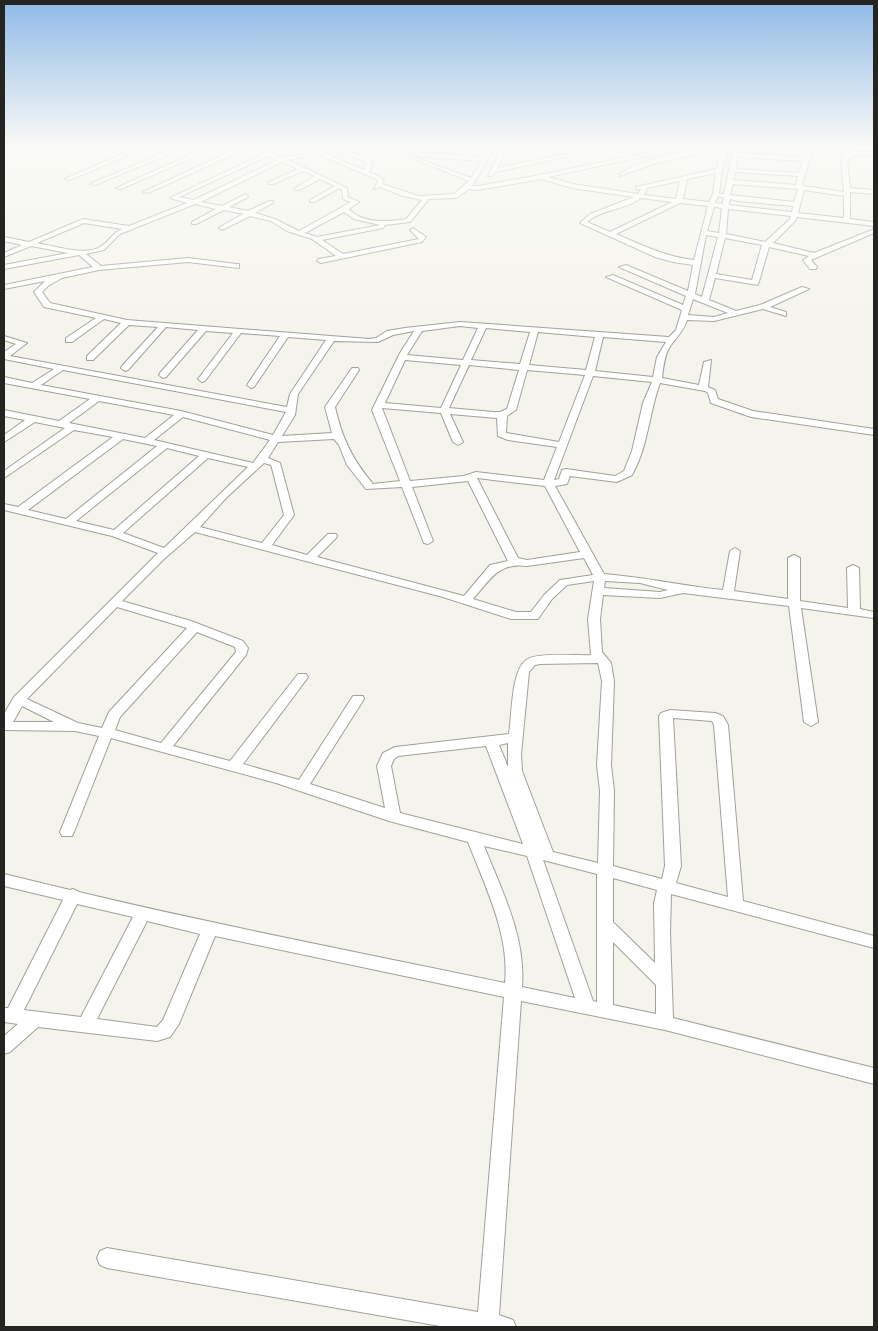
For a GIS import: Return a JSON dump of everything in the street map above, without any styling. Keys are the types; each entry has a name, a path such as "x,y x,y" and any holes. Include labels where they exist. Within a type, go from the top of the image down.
{"street":[{"path":"4,267 102,249 113,235 179,208"},
{"path":"194,223 222,208"},
{"path":"223,208 273,220 317,239 342,256"},
{"path":"222,228 259,208"},
{"path":"317,239 408,221 419,208"},
{"path":"612,208 582,221 611,234 625,243 673,260 697,263"},
{"path":"611,234 664,208"},
{"path":"355,370 330,407 337,436 344,445 352,465 370,487 476,475 524,482 548,483 562,482 566,472 607,478 624,477 638,451 648,403 657,380 661,357 670,340 680,330 694,287 697,263 711,208"},
{"path":"705,301 722,236 724,208"},
{"path":"734,208 874,224"},
{"path":"711,276 726,277 755,284 766,244 793,220 796,208"},
{"path":"847,208 847,221"},
{"path":"300,233 345,209 354,219 392,224"},
{"path":"4,256 83,221 129,228"},
{"path":"321,261 422,240 423,237 413,230"},
{"path":"813,267 807,260 815,255 874,231"},
{"path":"704,232 815,255"},
{"path":"4,239 80,253 99,268"},
{"path":"4,287 99,268 188,260 236,266"},
{"path":"623,267 734,313"},
{"path":"38,292 45,284 61,275"},
{"path":"610,276 685,313 714,319 763,307 805,290"},
{"path":"4,287 38,292"},
{"path":"38,292 44,303 50,307 101,318 127,322 239,331 374,341 390,334 420,328 460,324 670,340"},
{"path":"763,307 783,314"},
{"path":"69,340 101,318"},
{"path":"90,358 127,322"},
{"path":"125,368 164,325"},
{"path":"458,442 444,410 464,363 483,326"},
{"path":"163,375 204,328"},
{"path":"420,328 402,357 379,404 377,415 407,484 428,541"},
{"path":"379,404 502,415 511,410 535,329"},
{"path":"202,379 239,331"},
{"path":"251,385 286,334"},
{"path":"600,335 590,373 548,483 600,577 594,619 596,653 605,663 608,681 604,765 607,791 605,1011"},
{"path":"332,337 294,394 290,410 276,439 259,463 222,496 193,528 165,552 19,700 4,725 75,727 108,733 234,766 394,816 474,838 605,870 874,942"},
{"path":"4,338 23,343 4,356"},
{"path":"4,356 160,387 290,410"},
{"path":"402,357 657,380 712,392 714,401 743,412 874,432"},
{"path":"703,389 708,362"},
{"path":"33,386 61,368"},
{"path":"4,380 181,414 276,439 337,436"},
{"path":"134,405 160,387"},
{"path":"61,424 97,398"},
{"path":"4,412 206,455 259,463 274,463 278,468 289,515 265,547"},
{"path":"147,441 181,414"},
{"path":"502,415 501,434 508,437 561,445"},
{"path":"4,439 33,418"},
{"path":"4,475 73,426"},
{"path":"20,511 121,436"},
{"path":"69,522 165,445"},
{"path":"116,534 206,455"},
{"path":"471,477 492,514 512,559 517,562"},
{"path":"4,507 116,534 165,552"},
{"path":"193,528 466,601 515,616 534,616 548,597 564,582 600,577 640,580 681,589 874,615"},
{"path":"310,559 332,536"},
{"path":"728,594 735,551"},
{"path":"466,601 494,567 517,562 527,563 586,554"},
{"path":"794,558 794,603 812,722"},
{"path":"853,568 854,613"},
{"path":"598,591 660,594 681,589"},
{"path":"115,603 195,627 239,644 242,652 164,747"},
{"path":"67,832 114,715 195,627"},
{"path":"586,1007 515,771 514,754 523,671 526,665 540,660 601,659"},
{"path":"234,766 302,678"},
{"path":"302,786 358,699"},
{"path":"19,700 75,727"},
{"path":"665,1023 662,913 664,886 670,879 673,866 666,716 675,714 715,717 721,725 736,905"},
{"path":"394,816 384,766 388,756 394,752 517,738"},
{"path":"491,741 540,854"},
{"path":"107,1258 497,1326 513,992 516,978 511,944 474,838"},
{"path":"4,880 73,895 210,930 257,937 665,1023 874,1076"},
{"path":"73,895 8,1015 157,1034 164,1032 170,1024 210,930"},
{"path":"86,1024 143,913"},
{"path":"605,924 665,984"},
{"path":"4,1047 35,1018"}]}
